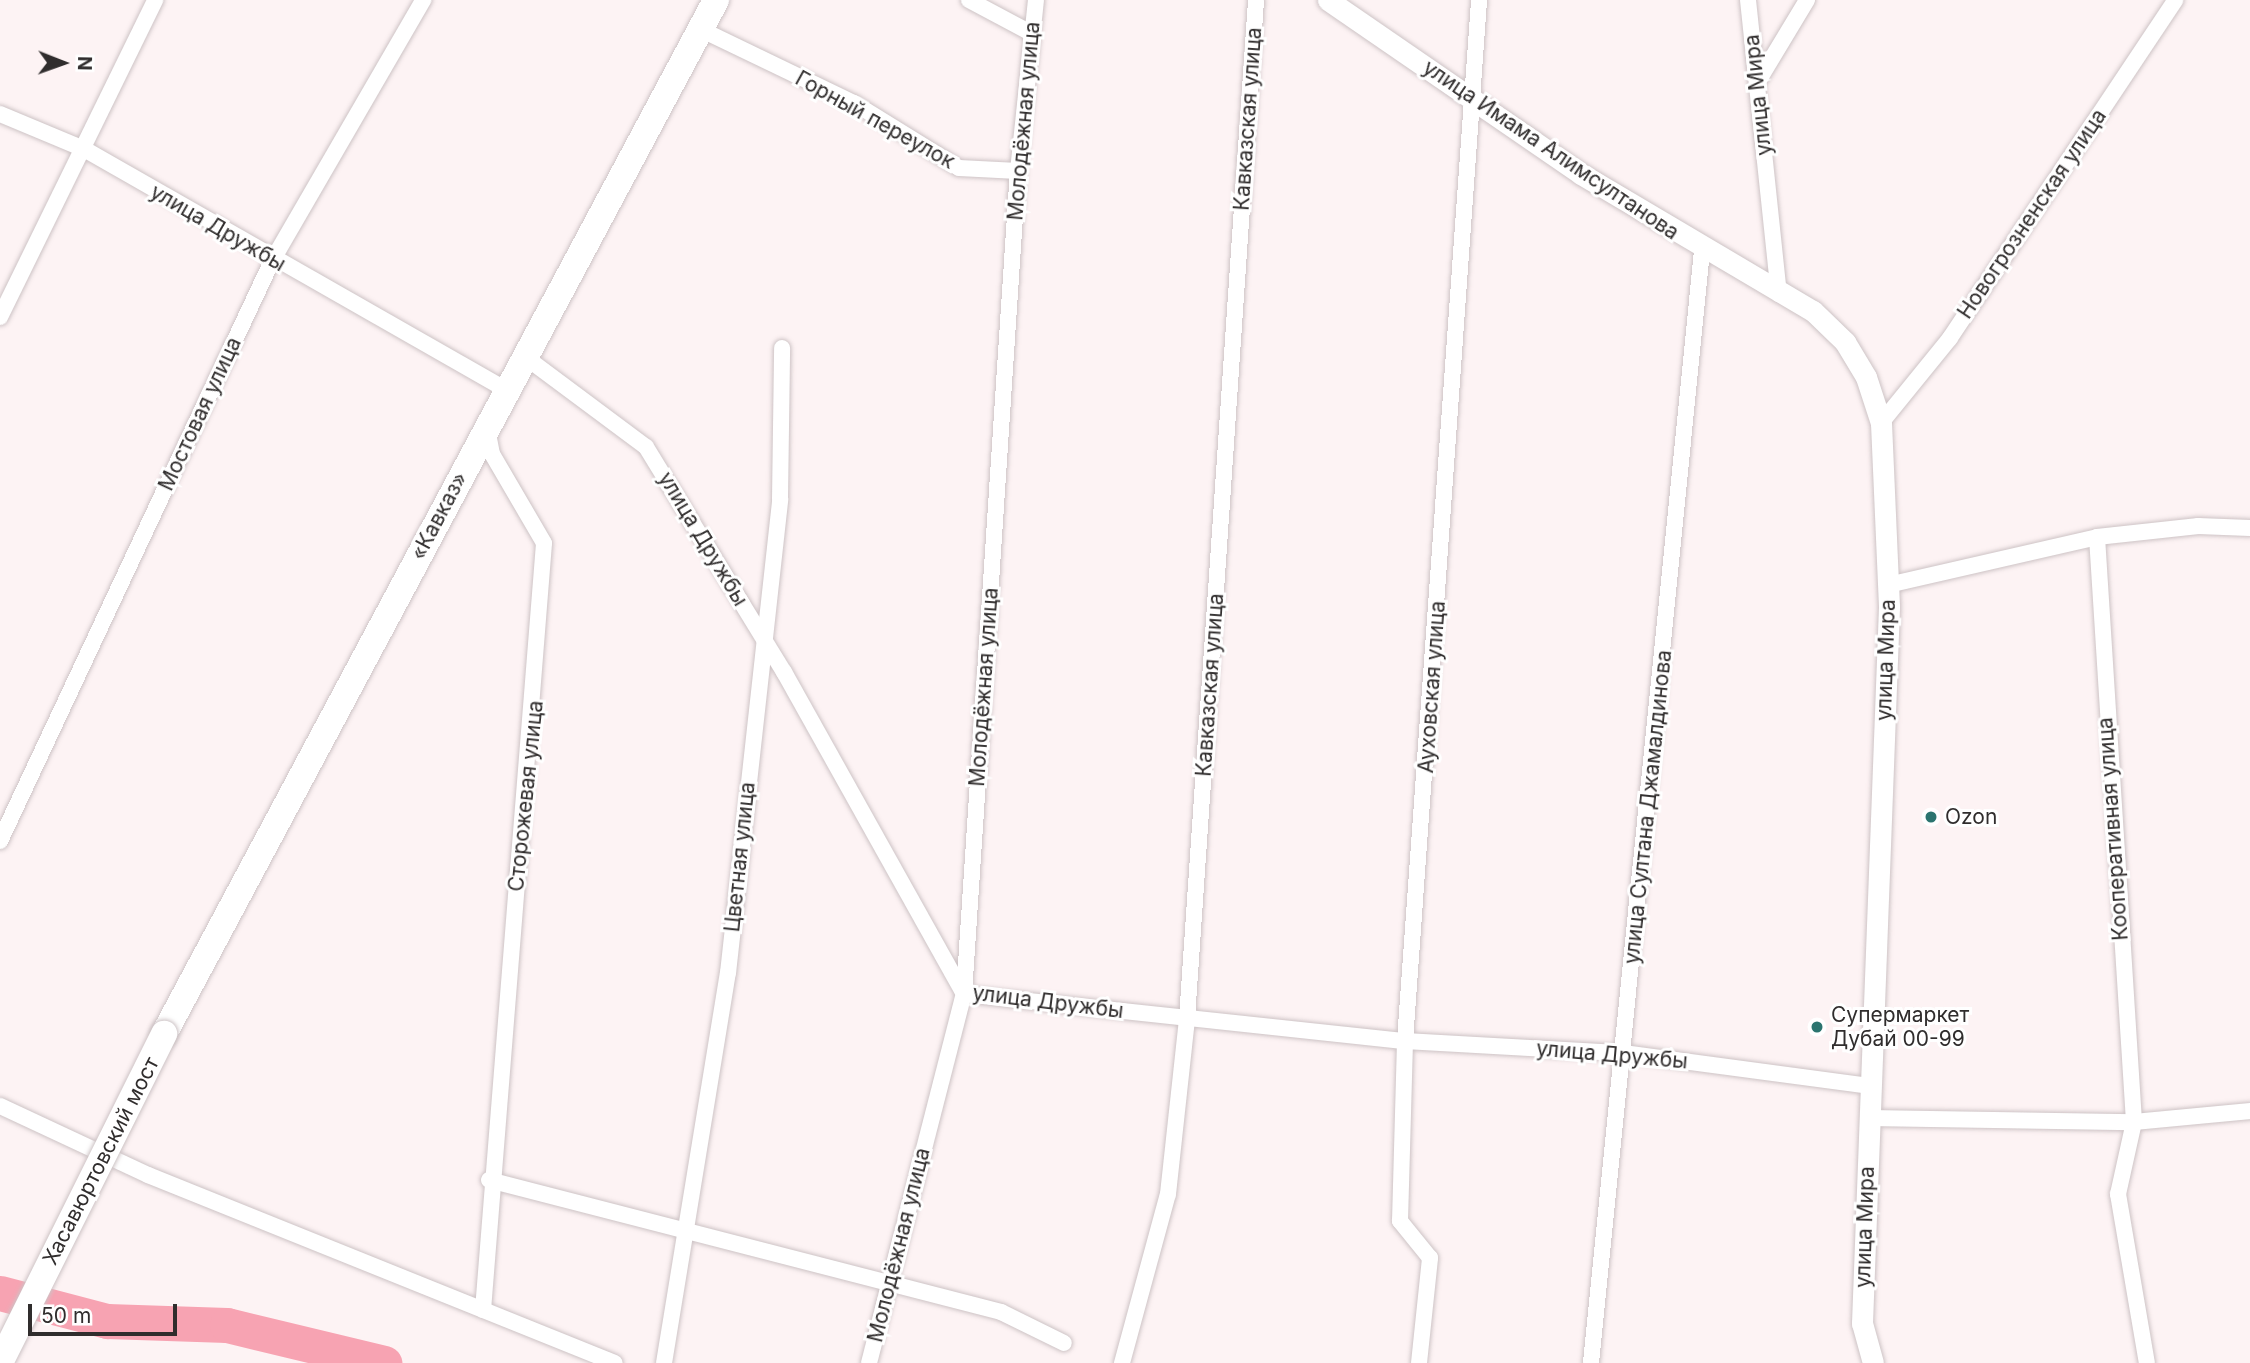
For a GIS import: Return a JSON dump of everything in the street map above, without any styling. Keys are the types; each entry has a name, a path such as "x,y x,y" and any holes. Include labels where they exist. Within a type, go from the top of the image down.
{"highway":[{"name":"«Кавказ»","path":"164,1034 716,0"},
{"name":"Хасавюртовский мост","path":"0,1363 164,1034"}],"main road":[{"name":"улица Имама Алимсултанова","path":"1328,0 1473,100 1702,250 1779,293"},
{"name":"улица Мира","path":"1779,293 1813,312 1845,342 1881,423 1888,584 1862,1324 1874,1363"}],"street":[{"path":"0,317 155,0"},
{"name":"Мостовая улица","path":"0,841 272,261 423,0"},
{"path":"969,0 1029,32"},
{"name":"Молодёжная улица","path":"869,1363 964,994 1018,171 1029,32 1036,0"},
{"name":"Кавказская улица","path":"1122,1363 1168,1194 1188,1018 1256,0"},
{"name":"Ауховская улица","path":"1419,1363 1430,1258 1400,1221 1405,1041 1479,0"},
{"name":"улица Мира","path":"1748,0 1779,293"},
{"path":"1757,83 1807,0"},
{"name":"Новогрозненская улица","path":"1881,423 1950,338 2175,0"},
{"name":"Горный переулок","path":"700,29 854,103 959,168 1018,171"},
{"name":"улица Дружбы","path":"0,114 84,149 272,261 506,390"},
{"name":"улица Султана Джамалдинова","path":"1591,1363 1702,250"},
{"name":"Цветная улица","path":"664,1363 728,974 780,499 782,348"},
{"name":"улица Дружбы","path":"524,356 646,447 764,639 964,994 1405,1041 1623,1053 1871,1086"},
{"name":"Сторожевая улица","path":"483,1310 489,1180 543,614 544,543 492,454 487,426"},
{"path":"1888,584 2097,537 2198,526 2250,528"},
{"name":"Кооперативная улица","path":"2097,537 2134,1122 2118,1194 2147,1363"},
{"path":"0,1106 148,1175 615,1363"},
{"path":"1868,1118 2134,1122 2250,1111"},
{"path":"489,1180 889,1286 1001,1312 1064,1343"}],"waterway":[{"path":"0,1293 107,1321 227,1325 384,1363"}],"place":[{"name":"Ozon","path":"1931,817"},
{"name":"Супермаркет Дубай 00-99","path":"1817,1027"}]}
